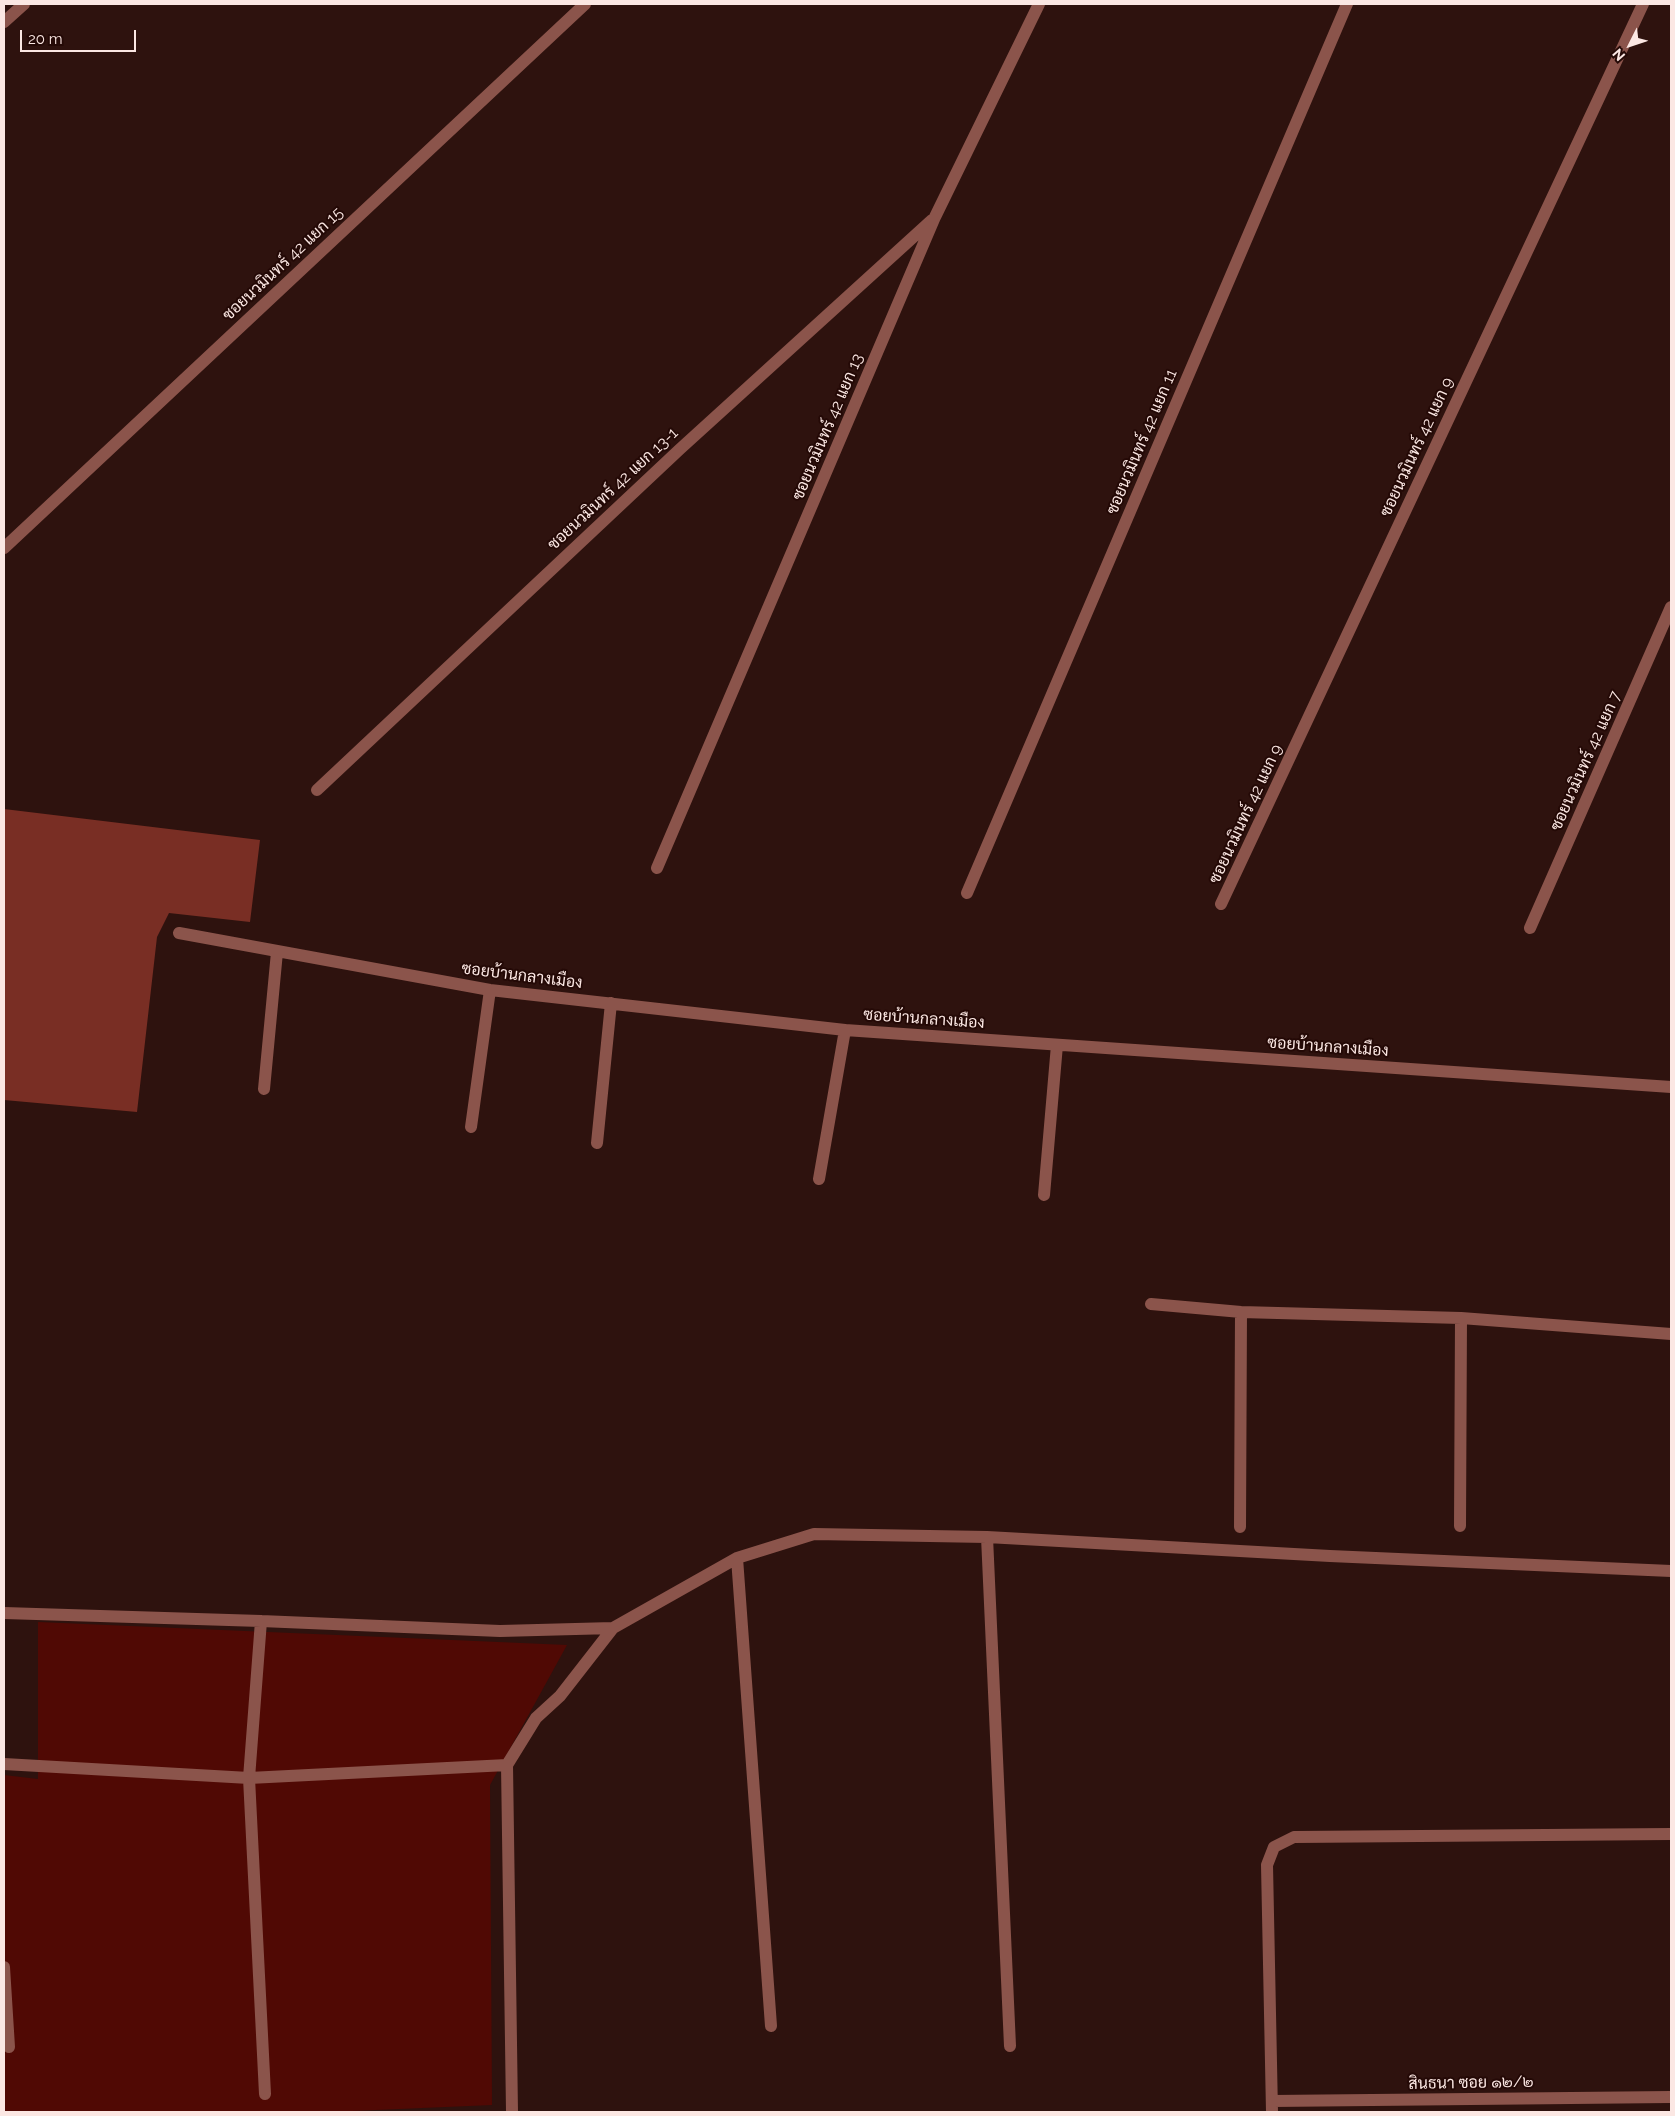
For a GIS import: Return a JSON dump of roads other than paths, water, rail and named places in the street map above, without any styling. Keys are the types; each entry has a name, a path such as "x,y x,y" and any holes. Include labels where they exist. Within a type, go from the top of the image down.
{"street":[{"path":"4,22 24,4"},
{"name":"ซอยนวมินทร์ 42 แยก 15","path":"4,548 585,4"},
{"name":"ซอยนวมินทร์ 42 แยก 13","path":"657,868 936,217 1039,4"},
{"name":"ซอยนวมินทร์ 42 แยก 11","path":"967,893 1347,4"},
{"name":"ซอยนวมินทร์ 42 แยก 9","path":"1221,904 1643,4"},
{"name":"ซอยนวมินทร์ 42 แยก 13-1","path":"317,790 680,449 936,217"},
{"name":"ซอยนวมินทร์ 42 แยก 7","path":"1530,928 1671,606"},
{"name":"ซอยบ้านกลางเมือง","path":"179,933 490,990 845,1030 1671,1087"},
{"path":"264,1089 277,952"},
{"path":"471,1127 490,990"},
{"path":"597,1143 611,1003"},
{"path":"819,1179 845,1030"},
{"path":"1044,1195 1057,1045"},
{"path":"1151,1304 1241,1312 1461,1318 1671,1334"},
{"path":"1240,1527 1241,1312"},
{"path":"1460,1526 1461,1318"},
{"path":"512,2112 507,1765 536,1718 560,1696 613,1628 737,1558 814,1534 987,1537 1330,1556 1671,1571"},
{"path":"987,1537 1010,2046"},
{"path":"737,1558 771,2026"},
{"path":"4,1613 500,1631 613,1628"},
{"path":"261,1621 250,1778 265,2094"},
{"path":"4,1764 250,1778 507,1765"},
{"path":"1272,2107 1267,1865 1274,1847 1294,1837 1671,1834"},
{"path":"4,1967 10,2047"},
{"name":"สินธนา ซอย ๑๒/๒","path":"1272,2107 1671,2097"}]}
